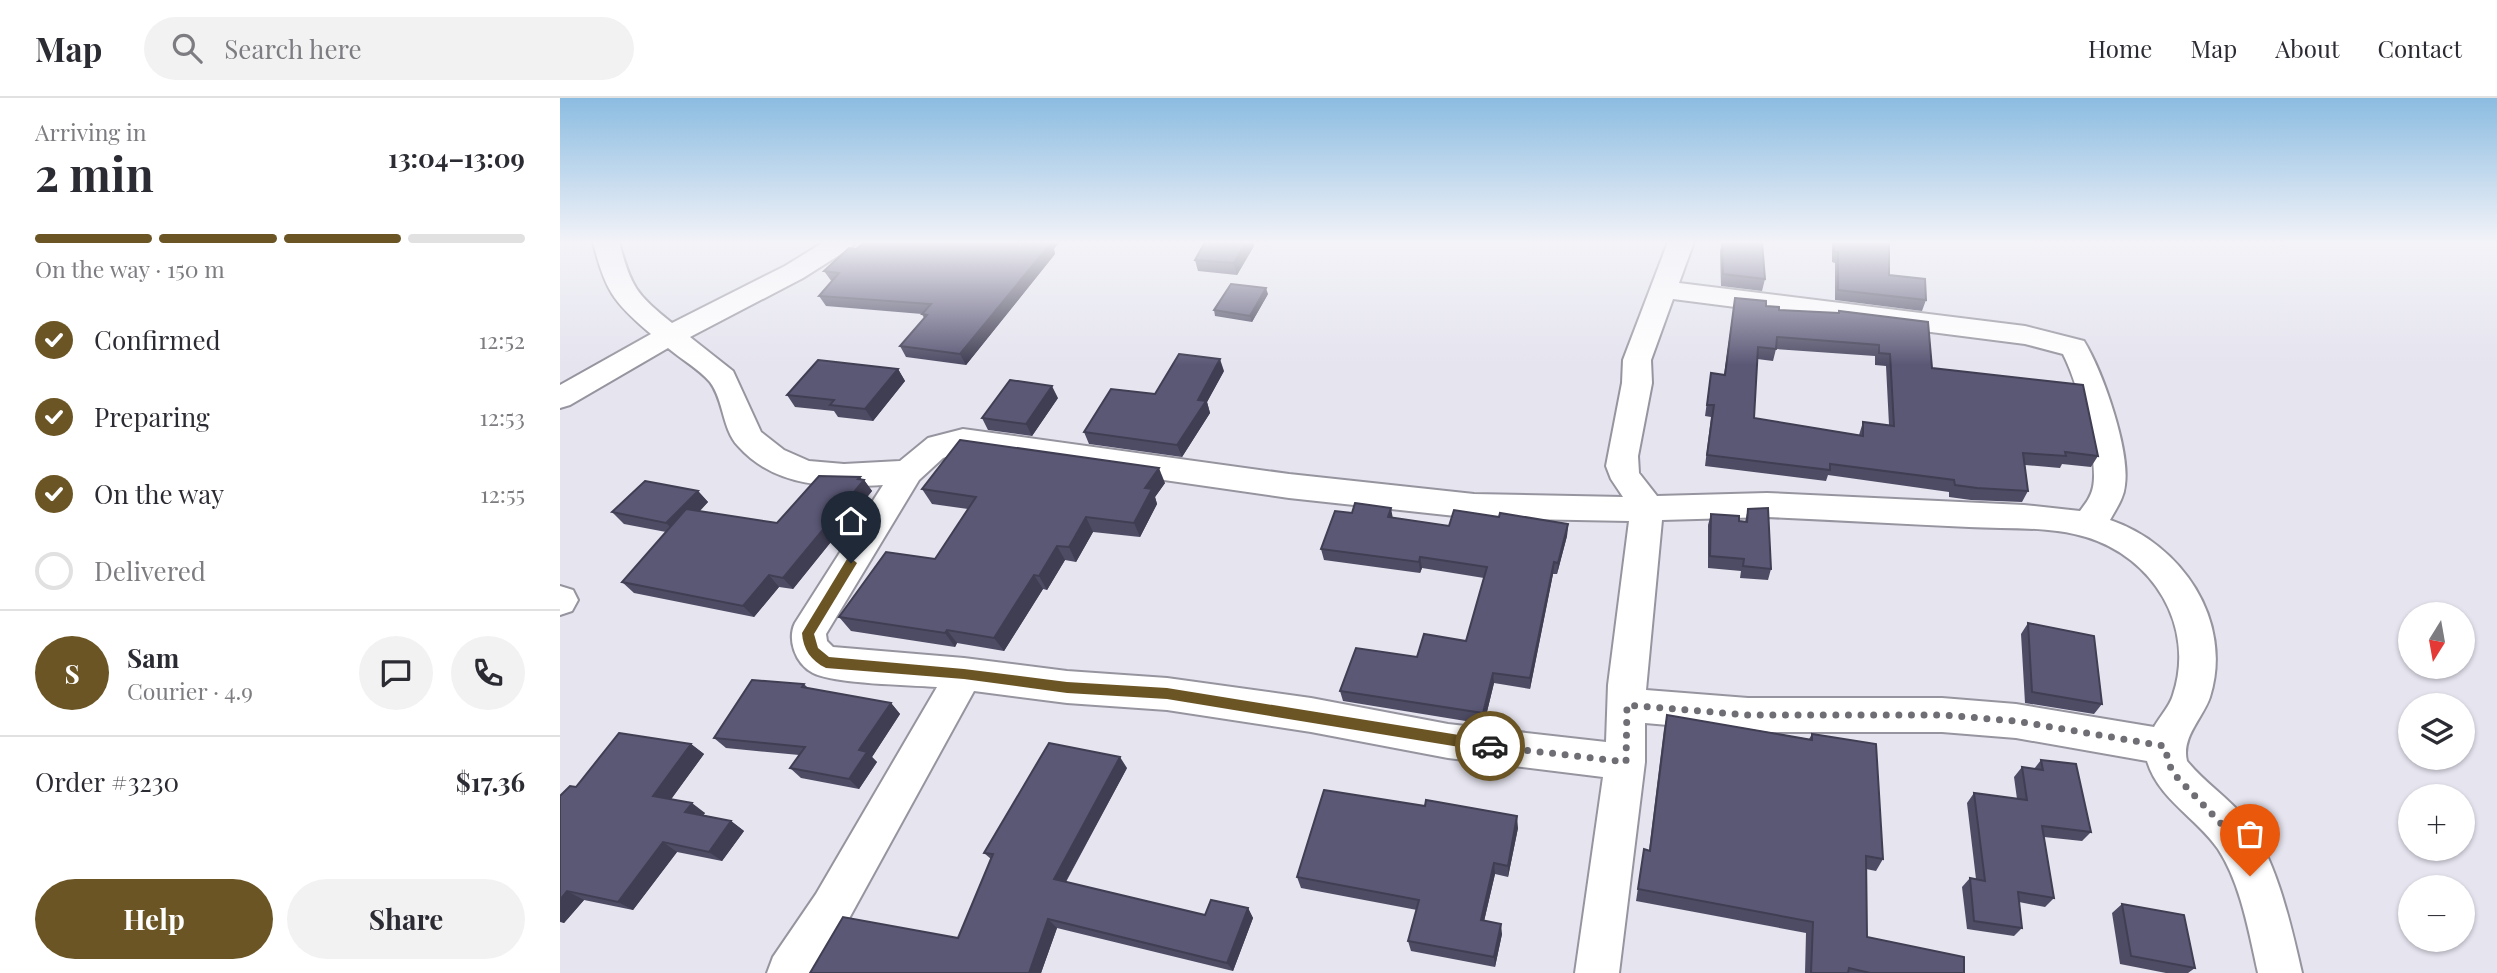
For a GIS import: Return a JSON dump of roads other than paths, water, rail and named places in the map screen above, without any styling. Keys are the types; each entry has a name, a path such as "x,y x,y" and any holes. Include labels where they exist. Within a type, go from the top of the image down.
{"street":[{"path":"617,283 639,310 723,378 748,438 773,458 804,472 844,476 908,472"},
{"path":"560,398 624,359 773,283"},
{"path":"1597,973 1626,762 1627,705 1647,508 1626,481 1621,467 1637,383 1637,360 1664,283"},
{"path":"1662,289 2012,333 2074,348 2083,364 2092,393 2110,482 2105,501 2088,525"},
{"path":"1626,762 1448,741 1311,715 1167,694 1067,687 964,674 826,662 819,658 809,643 808,633 908,472 931,449 942,443 963,440 1388,498 1541,509 1767,505 2011,517 2088,525 2118,537 2163,566 2185,600 2192,618 2197,649 2192,695 2164,746 2172,772 2232,835 2258,895 2280,973"},
{"path":"789,973 831,909 964,674"},
{"path":"1627,705 1748,715 1942,715 2016,721 2164,746"}]}
